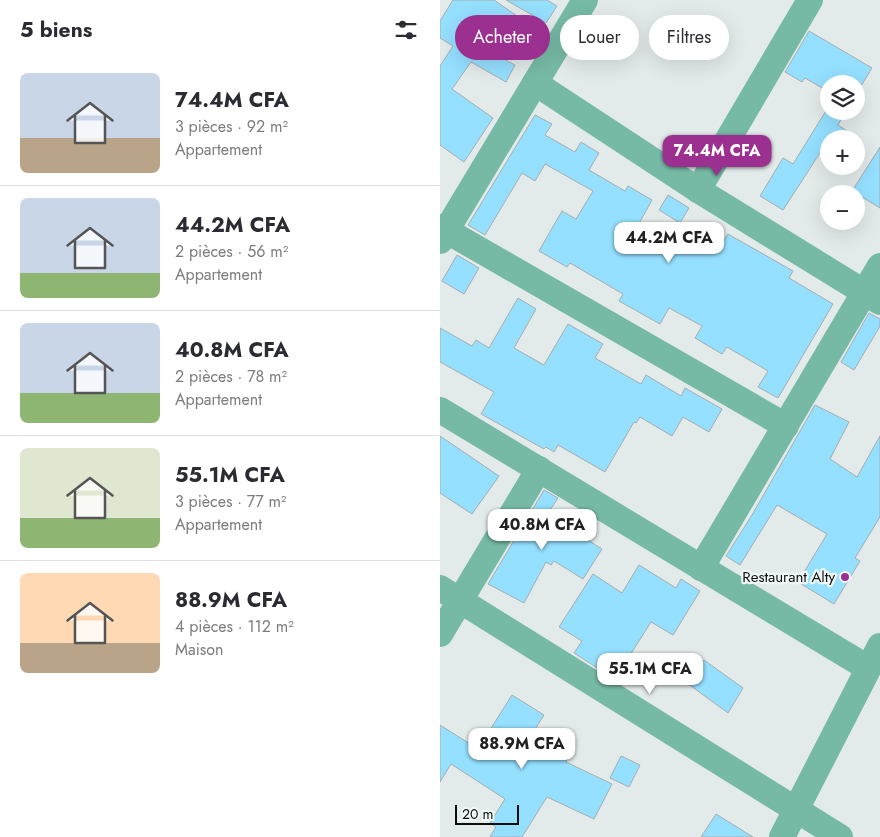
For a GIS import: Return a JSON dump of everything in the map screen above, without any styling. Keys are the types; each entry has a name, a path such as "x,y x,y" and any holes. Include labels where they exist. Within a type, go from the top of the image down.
{"street":[{"path":"585,0 442,233 786,426"},
{"path":"698,190 810,0"},
{"path":"535,83 698,190 872,297"},
{"path":"701,568 786,426 872,297 880,266"},
{"path":"440,410 701,568 874,657 782,837"},
{"path":"440,634 450,594 539,469"},
{"path":"450,594 840,837"}],"building":[{"path":"453,0 494,0 516,15 455,15 455,60 505,60 515,65 506,82 471,62 452,89 493,118 464,162 440,145 440,66 453,46 440,38 440,21"},
{"path":"506,0 547,0 557,6 550,17 550,15 532,15"},
{"path":"809,31 872,68 865,79 865,75 820,75 820,87 805,78 802,82 785,72"},
{"path":"535,115 552,124 545,135 575,152 581,142 599,153 589,170 625,191 628,186 652,200 632,236 669,258 689,222 723,242 728,234 793,271 789,278 833,304 778,398 758,387 768,371 727,347 722,354 695,338 702,326 669,308 660,324 619,301 623,294 570,263 567,267 539,251 562,211 576,219 593,191 545,164 535,181 522,173 485,235 468,225"},
{"path":"820,120 841,120 838,125 846,130 820,130 820,153 783,210 760,196 783,158 793,164"},
{"path":"880,147 880,208 865,199 865,185 856,185 862,175 865,175 865,171"},
{"path":"668,195 689,208 680,223 659,210"},
{"path":"457,255 479,268 464,294 442,281"},
{"path":"518,298 536,309 514,348 544,365 568,324 603,344 595,358 641,384 646,375 681,396 685,388 722,409 709,432 683,417 672,436 640,417 636,423 634,422 605,472 558,445 554,452 546,447 544,449 481,414 494,392 440,362 440,328 472,346 476,340 489,348"},
{"path":"869,313 880,319 880,326 854,370 841,362"},
{"path":"815,405 849,422 830,459 857,477 880,436 880,517 855,558 860,561 834,604 798,582 827,534 777,505 740,565 726,556 752,515"},
{"path":"440,436 499,476 472,514 440,493"},
{"path":"544,490 558,498 550,510 558,515 555,519 602,549 583,579 554,561 551,565 546,562 524,603 488,584"},
{"path":"639,565 676,588 681,579 700,591 673,635 651,622 618,674 602,664 599,669 574,653 582,641 559,627 593,574 622,593"},
{"path":"704,660 743,688 728,713 687,683"},
{"path":"512,695 544,715 532,734 569,756 566,762 612,784 594,819 547,797 522,837 490,837 496,827 490,823 505,799 451,764 440,782 440,725 478,749"},
{"path":"621,756 640,765 629,787 610,778"},
{"path":"716,814 753,837 701,837"}],"place":[{"name":"Restaurant Alty","path":"845,577"}]}
